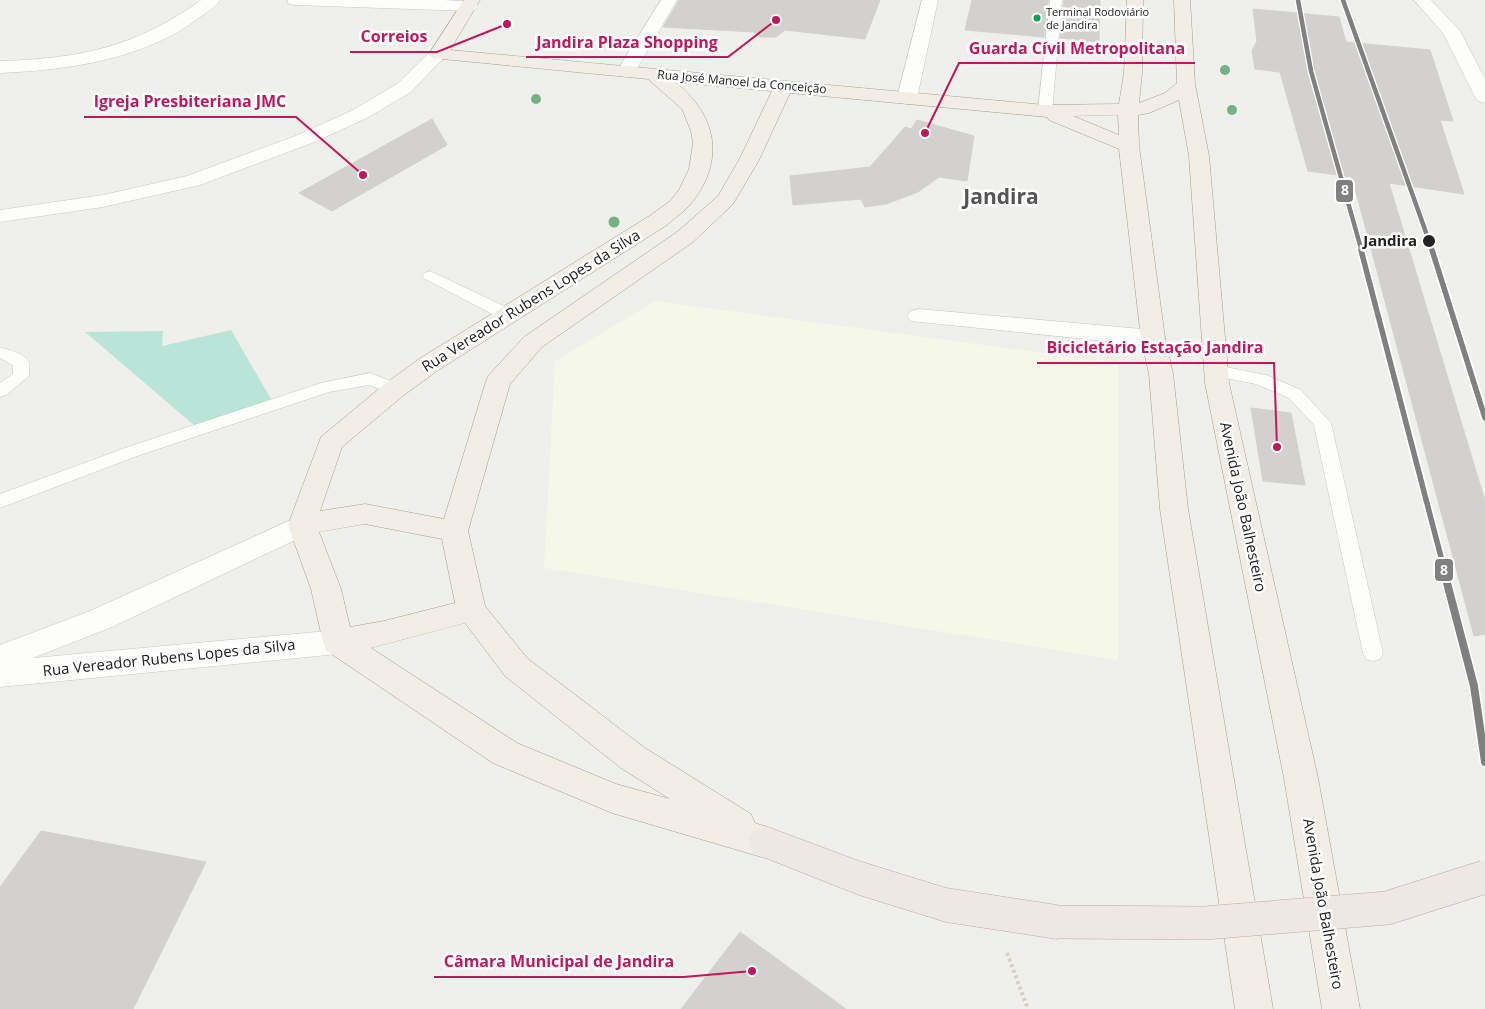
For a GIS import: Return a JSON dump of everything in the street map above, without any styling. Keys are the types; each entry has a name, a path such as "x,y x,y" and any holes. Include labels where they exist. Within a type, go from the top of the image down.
{"highway":[{"name":"Rua Vereador Rubens Lopes da Silva","path":"765,842 859,878 937,902 1057,922 1205,923 1387,908 1485,877"}],"main road":[{"path":"1135,0 1133,73 1128,111 1129,146 1153,338 1161,374 1174,509 1254,1009"},
{"name":"Avenida João Balhesteiro","path":"1182,0 1186,84 1199,156 1216,371 1300,778 1341,1009"},
{"path":"438,54 471,3"},
{"name":"Rua José Manoel da Conceição","path":"438,54 1045,111 1128,111 1142,109 1172,97 1186,84"},
{"name":"Rua Vereador Rubens Lopes da Silva","path":"454,531 365,514 302,525 330,443 395,389 506,314 659,220 680,202 702,162 703,142 699,122 689,105 653,74"},
{"name":"Rua Vereador Rubens Lopes da Silva","path":"765,842 633,758 516,667 471,610 454,531 498,381 533,342 685,237 726,200 749,160 769,114 784,86"},
{"name":"Rua José Manoel da Conceição","path":"1045,111 1129,146"},
{"path":"302,525 326,589 338,642"},
{"name":"Rua Vereador Rubens Lopes da Silva","path":"338,642 384,633 471,610"},
{"name":"Rua Vereador Rubens Lopes da Silva","path":"338,642 505,753 612,798 765,842"}],"street":[{"path":"0,67 31,66 123,49 176,26 212,0"},
{"path":"295,0 471,3"},
{"path":"626,72 669,0"},
{"path":"906,98 930,0"},
{"path":"1422,0 1451,31 1485,97"},
{"path":"0,216 103,201 193,181 305,139 360,114 404,88 438,54"},
{"path":"919,316 1153,338"},
{"name":"Rua Vereador Rubens Lopes da Silva","path":"0,658 101,619 302,525"},
{"name":"Rua Vereador Rubens Lopes da Silva","path":"0,674 338,642"}],"lane":[{"path":"1045,111 1056,0"},
{"path":"430,276 506,314"},
{"path":"0,353 6,354 21,363 21,376 0,391"},
{"path":"1216,371 1260,379 1296,394 1322,424 1373,653"},
{"path":"0,502 131,452 327,387 370,379 395,389"}],"path":[{"path":"993,912 1028,1009"}],"shaded area":[{"path":"655,301 1118,363 1118,660 544,568 555,361"}],"green space":[{"path":"231,330 271,399 195,426 85,332 163,331 162,346"}],"building":[{"path":"679,0 880,0 865,39 785,30 776,37 760,37 754,32 663,27"},
{"path":"972,0 1048,0 1044,37 965,30"},
{"path":"1064,0 1100,0 1099,42 1060,38"},
{"path":"1253,9 1339,17 1346,42 1430,50 1453,121 1440,120 1464,194 1389,183 1485,501 1485,634 1474,636 1352,177 1308,171 1280,72 1255,69 1252,51 1257,41"},
{"path":"432,119 447,145 332,211 299,193"},
{"path":"917,120 974,136 967,181 939,177 918,192 886,204 865,207 861,199 793,205 790,176 870,167 905,127 911,129"},
{"path":"1251,408 1291,413 1305,485 1263,481"},
{"path":"41,831 206,862 133,1009 0,1009 0,887"},
{"path":"740,932 846,1009 681,1009"}],"transit line":[{"name":"8","path":"1298,0 1311,71 1364,260 1474,686 1485,762"},
{"name":"8","path":"1343,0 1439,269 1485,418"}],"place":[{"name":"Terminal Rodoviário de Jandira","path":"1037,18"},
{"name":"Jandira Plaza Shopping","path":"776,20"},
{"name":"Correios","path":"507,24"},
{"name":"Guarda Cívil Metropolitana","path":"925,133"},
{"name":"Igreja Presbiteriana JMC","path":"363,175"},
{"name":"Jandira","path":"1429,241"},
{"name":"Bicicletário Estação Jandira","path":"1277,447"},
{"name":"Câmara Municipal de Jandira","path":"752,971"}],"district":[{"name":"Jandira","path":"1001,197"}]}
